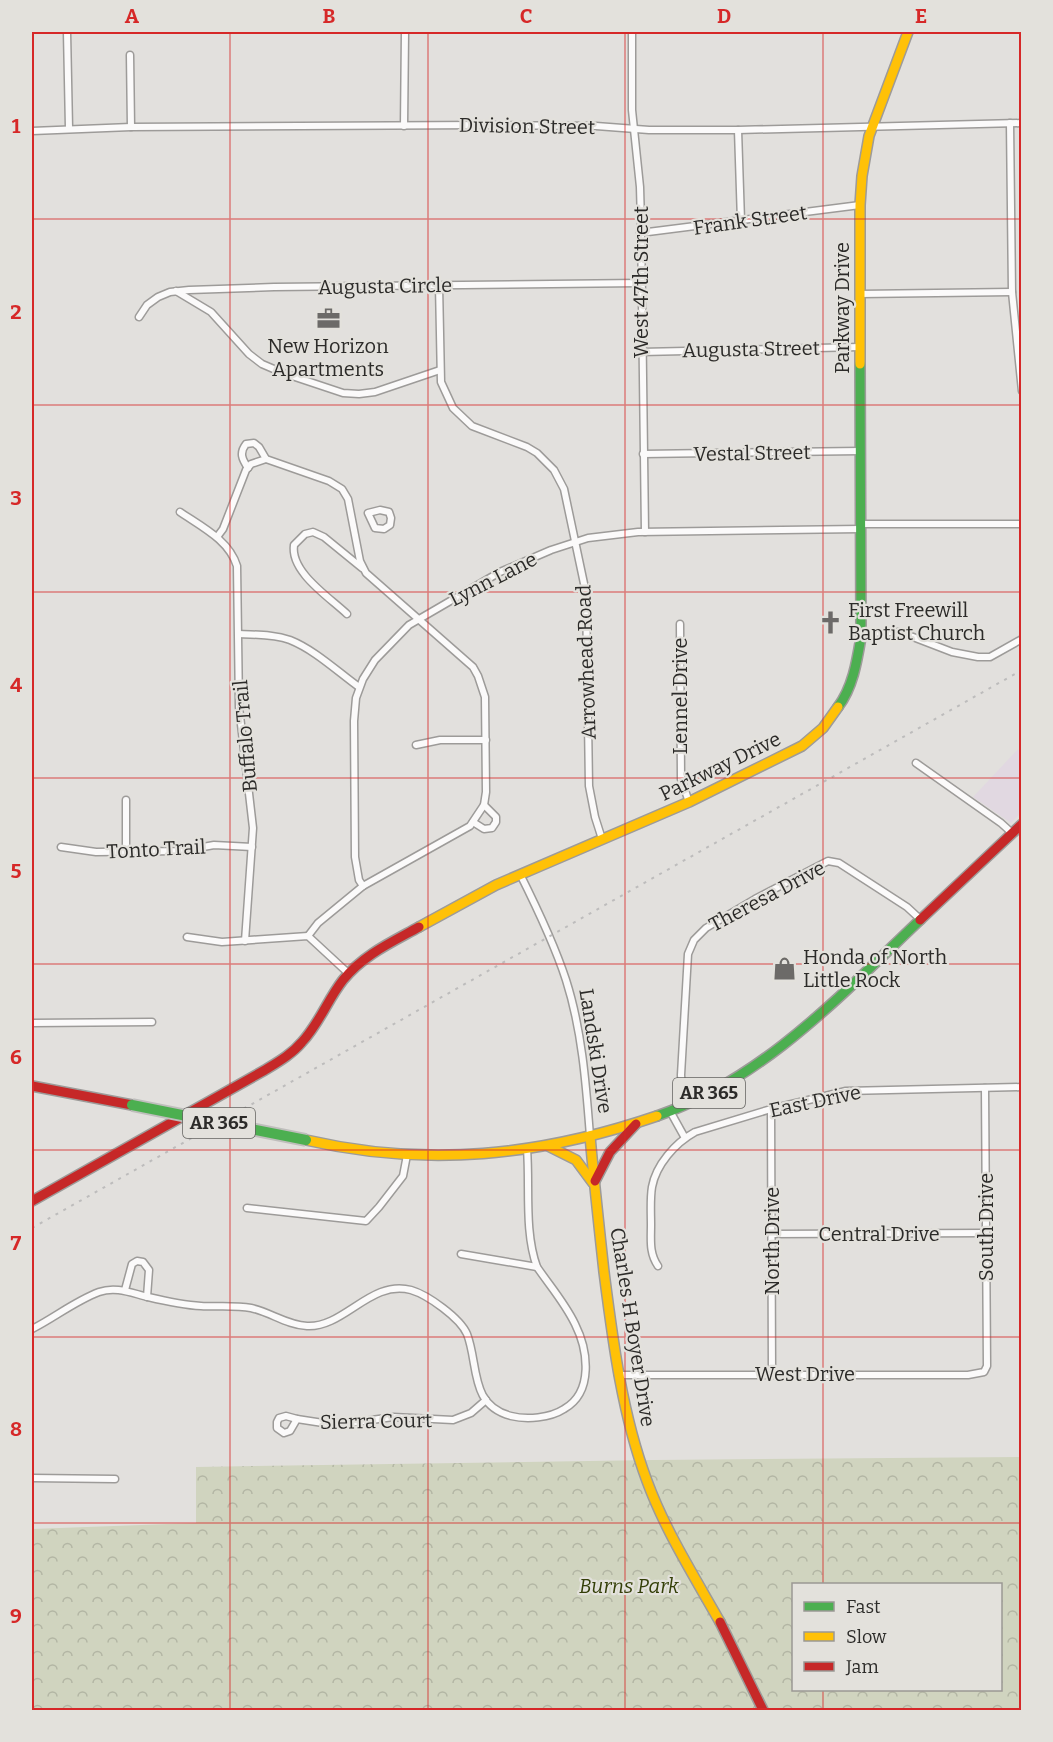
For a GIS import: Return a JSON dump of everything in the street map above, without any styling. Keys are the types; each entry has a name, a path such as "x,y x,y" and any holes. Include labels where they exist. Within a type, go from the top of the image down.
{"street":[{"path":"67,32 69,128"},
{"path":"404,126 405,32"},
{"name":"West 47th Street","path":"632,32 634,129 640,187 645,532"},
{"name":"Parkway Drive","path":"32,1202 266,1070 289,1054 311,1031 327,1002 348,973 372,953 520,874 689,802 786,755 802,746 823,728 834,714 850,685 861,633 860,205 865,158 873,126 908,32"},
{"path":"130,55 131,128"},
{"path":"1010,123 1012,292 1022,392"},
{"name":"Division Street","path":"32,130 532,125 738,130 1022,123"},
{"path":"738,130 741,221"},
{"name":"Frank Street","path":"640,233 860,205"},
{"name":"Augusta Circle","path":"139,317 151,302 176,291 274,287 640,283"},
{"name":"Arrowhead Road","path":"439,285 440,370 441,382 447,397 462,418 472,426 527,447 541,456 554,470 564,489 582,567 587,614 588,786 602,839"},
{"path":"176,291 212,312 256,360 283,373 343,393 375,392 440,370"},
{"path":"860,294 1012,292"},
{"name":"Augusta Street","path":"641,352 860,347"},
{"path":"248,468 241,452 246,444 256,444 266,459 336,484 348,499 363,568"},
{"name":"Vestal Street","path":"643,454 861,451"},
{"path":"217,537 248,468 266,459"},
{"name":"Buffalo Trail","path":"180,512 217,537 233,554 237,566 239,707 252,814 252,847 245,941"},
{"path":"352,514 368,513"},
{"name":"Lynn Lane","path":"363,886 359,880 355,857 354,721 359,687 375,660 397,636 418,620 500,572 576,542 602,535 645,532 1022,524"},
{"path":"308,936 318,923 363,886 431,849 474,822 484,805 485,697 473,667 371,580 363,568 324,537 317,533 305,534 294,545 294,559 300,571 347,614"},
{"name":"Lennel Drive","path":"680,624 681,780 689,802"},
{"path":"861,633 900,632 952,652 978,657 990,657 1022,639"},
{"path":"239,634 291,640 359,687"},
{"path":"416,745 440,740 486,740"},
{"path":"916,763 1012,833"},
{"path":"126,800 126,852"},
{"path":"474,822 484,829 494,826 496,817 484,805"},
{"name":"AR 365","path":"32,1086 370,1152 407,1155 471,1155 527,1149 636,1124 686,1104 749,1070 791,1039 819,1016 1022,824"},
{"name":"Tonto Trail","path":"61,846 81,851 126,852 181,851 214,845 252,847"},
{"name":"Theresa Drive","path":"686,1104 681,1075 687,996 687,962 693,940 706,928 755,899 828,861 839,863 907,907 920,920"},
{"name":"Landski Drive","path":"520,874 559,960 572,1001 581,1050 590,1136"},
{"path":"187,937 222,942 308,936 348,973"},
{"path":"32,1023 152,1022"},
{"name":"South Drive","path":"985,1088 987,1366"},
{"name":"East Drive","path":"685,1138 704,1129 771,1109 846,1090 1022,1088"},
{"name":"North Drive","path":"771,1109 772,1374"},
{"path":"658,1266 651,1252 652,1187 662,1164 685,1138 670,1111"},
{"name":"Landski Drive","path":"594,1184 614,1145 636,1124"},
{"name":"Charles H Boyer Drive","path":"590,1136 618,1375 630,1428 649,1485 673,1537 748,1677 763,1710"},
{"path":"548,1146 576,1160 594,1184"},
{"path":"32,1329 99,1293 125,1290 147,1297 199,1306 251,1308 307,1326 326,1323 384,1291 396,1288 409,1289 442,1308 464,1327 478,1384 486,1400 509,1415 524,1417 552,1415 569,1406 577,1397 583,1386 586,1366 575,1324 537,1267 531,1235 527,1149"},
{"path":"247,1208 366,1221 403,1176 407,1155"},
{"name":"Central Drive","path":"771,1234 986,1233"},
{"path":"461,1254 537,1267"},
{"path":"125,1290 132,1264 137,1261 143,1262 149,1270 147,1297"},
{"name":"West Drive","path":"618,1375 968,1375 984,1372 987,1366"},
{"name":"Sierra Court","path":"297,1419 336,1425 393,1417 453,1420 471,1413 486,1400"},
{"path":"32,1478 115,1479"}],"shaded area":[{"path":"1018,749 1021,754 1021,813 1011,823 973,797"}],"green space":[{"name":"Burns Park","path":"1021,1457 1021,1710 32,1710 32,1529 196,1523 196,1467"}],"railway":[{"path":"32,1228 1022,670"}],"traffic: fast":[{"path":"838,707 851,682 861,637 860,364"},
{"path":"657,1116 731,1081 766,1058 830,1005 920,920"},
{"path":"132,1105 306,1140"}],"traffic: slow":[{"path":"860,364 862,176 869,136 908,32"},
{"path":"419,927 496,885 689,802 802,746 823,728 838,707"},
{"path":"306,1140 351,1149 395,1154 483,1154 570,1141 657,1116"},
{"path":"590,1136 611,1325 631,1430 638,1456 662,1517 720,1622"},
{"path":"548,1146 576,1160 593,1183"}],"traffic: jam":[{"path":"920,920 1022,824"},
{"path":"32,1201 285,1058 308,1035 338,987 351,971 378,950 419,927"},
{"path":"32,1086 132,1105"},
{"path":"595,1181 610,1152 636,1124"},
{"path":"720,1622 763,1710"}],"place":[{"name":"New Horizon Apartments","path":"328,318"},
{"name":"First Freewill Baptist Church","path":"830,622"},
{"name":"Honda of North Little Rock","path":"785,968"}]}
